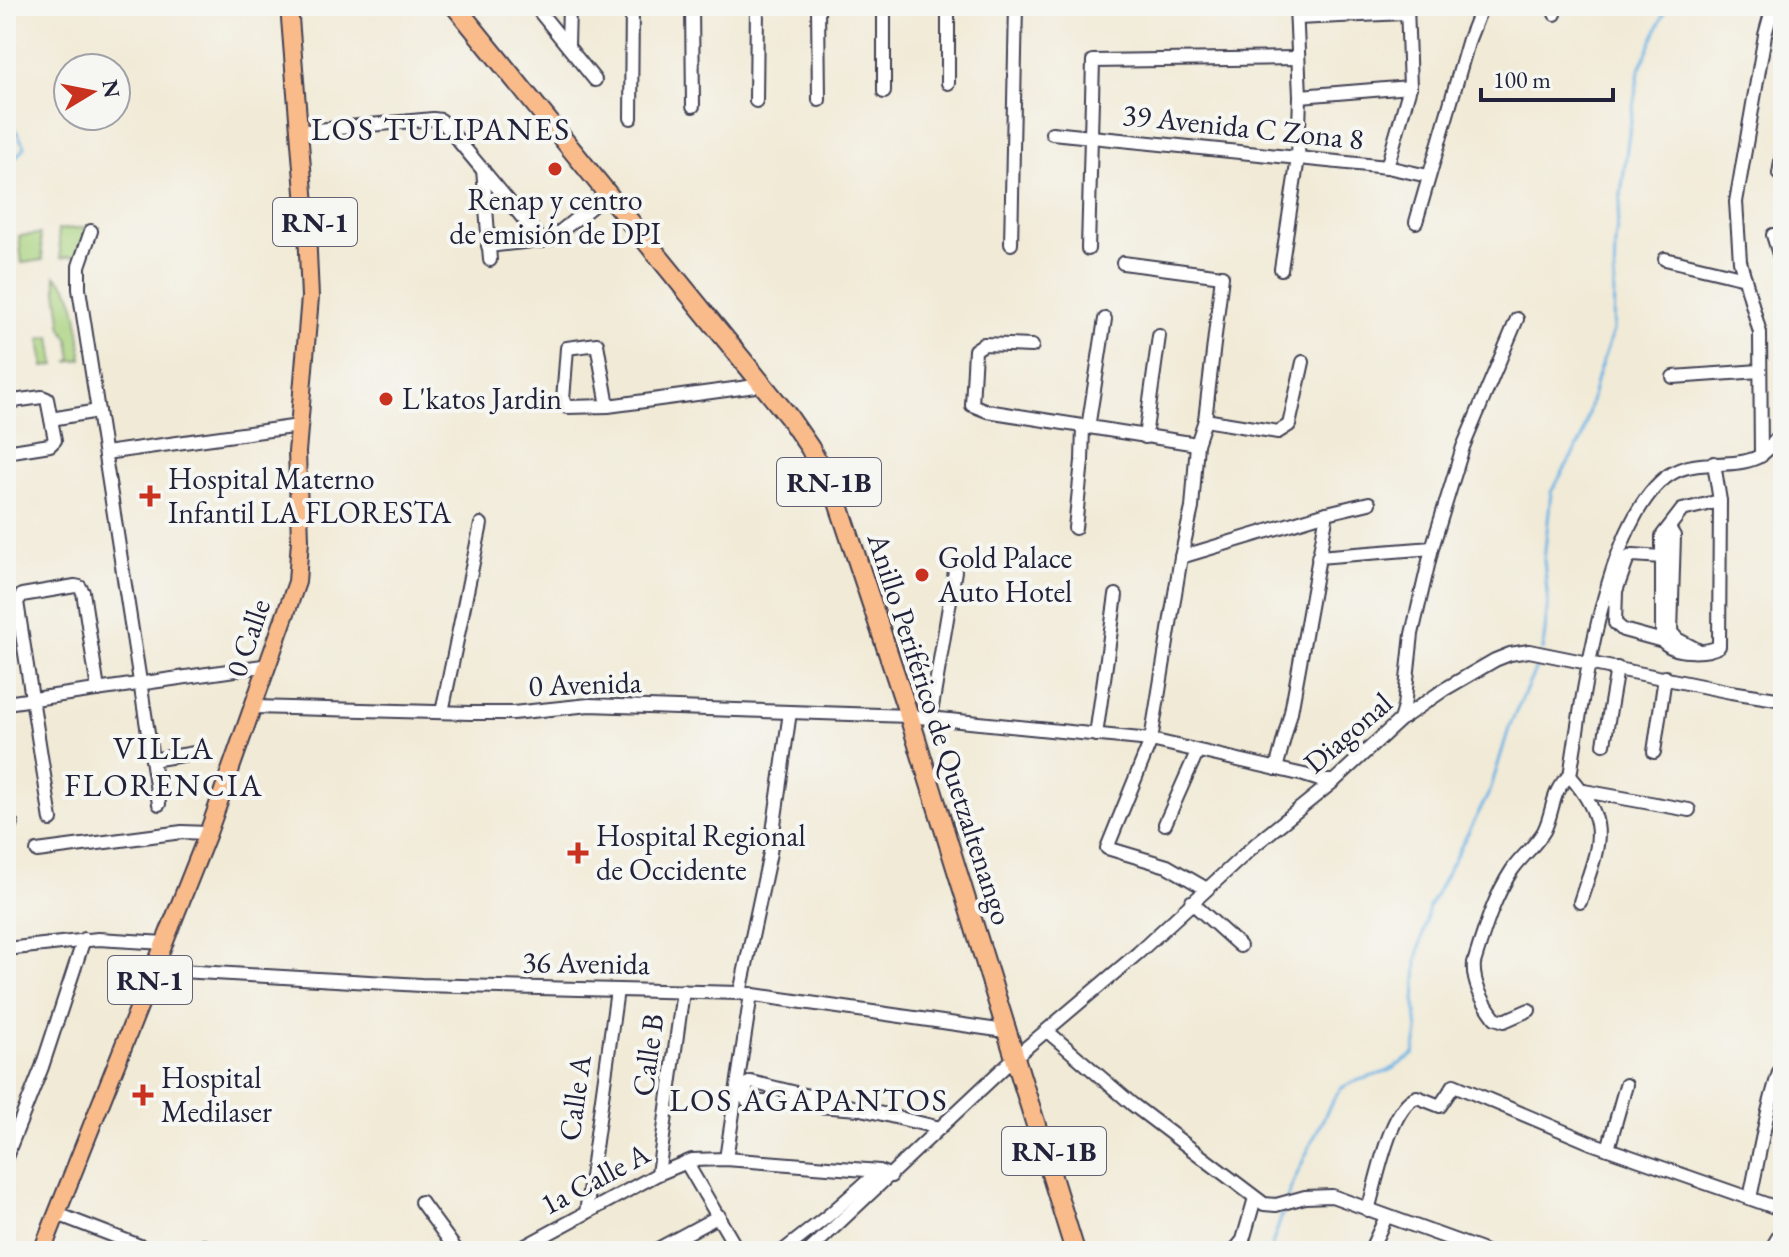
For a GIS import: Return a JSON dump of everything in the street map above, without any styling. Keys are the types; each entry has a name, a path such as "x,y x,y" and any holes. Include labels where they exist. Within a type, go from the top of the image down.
{"highway":[{"name":"Anillo Periférico de Quetzaltenango","path":"455,6 763,385 808,445 838,502 919,718 1005,1031 1018,1055 1086,1251"},
{"name":"Anillo Periférico de Quetzaltenango","path":"470,6 797,412 837,475 919,718 1075,1251"}],"main road":[{"name":"0 Calle","path":"52,1251 231,798 299,568 299,426 310,297 289,6"},
{"name":"0 Calle","path":"42,1251 296,615 308,568 306,462 318,308 315,223 298,6"}],"street":[{"path":"535,6 595,80"},
{"path":"568,46 569,6"},
{"path":"631,118 632,6"},
{"path":"692,6 693,106"},
{"path":"756,101 757,6"},
{"path":"818,6 819,100"},
{"path":"884,6 884,92"},
{"path":"948,6 948,83"},
{"path":"1011,244 1016,6"},
{"path":"1416,222 1469,39 1482,6"},
{"path":"1761,456 1760,333 1740,261 1736,202 1765,35 1773,6"},
{"path":"1281,269 1298,158 1300,96 1297,12 1406,9 1410,87 1387,167"},
{"path":"1088,249 1091,64 1096,59 1298,58"},
{"path":"1300,96 1410,87"},
{"path":"307,131 433,119 448,125 542,241"},
{"name":"39 Avenida C Zona 8","path":"1052,133 1387,167 1428,176"},
{"path":"1779,174 1783,149"},
{"path":"483,169 490,260"},
{"path":"488,246 551,239 607,194"},
{"path":"91,231 79,266 78,280 159,804"},
{"path":"1779,244 1783,267"},
{"path":"1665,259 1745,278"},
{"path":"1123,263 1222,276 1205,420 1197,444 1192,508 1151,740 1107,848 1167,866 1205,888"},
{"path":"1075,528 1086,428 1105,319"},
{"path":"1400,720 1412,634 1432,548 1463,447 1517,319"},
{"path":"1145,437 1159,336"},
{"path":"608,406 597,344 567,348 563,400 567,407 608,406 763,385"},
{"path":"1032,346 978,346 975,350 972,405 987,411 1197,444"},
{"path":"1205,420 1278,432 1285,430 1289,425 1303,362"},
{"path":"1673,377 1760,371"},
{"path":"6,402 42,397 49,402 53,443 6,452"},
{"path":"51,419 98,411"},
{"path":"105,453 299,426"},
{"path":"1529,1010 1504,1021 1495,1018 1478,990 1474,963 1500,889 1541,835 1558,786 1570,776 1604,593 1637,513 1653,490 1670,474 1688,466 1761,456 1783,431"},
{"path":"1662,557 1633,555 1628,558 1616,591 1615,623 1623,630 1687,651 1717,649 1720,501 1714,463"},
{"path":"1663,641 1662,536 1682,510 1720,501"},
{"path":"1181,557 1369,503"},
{"path":"1276,769 1291,712 1327,513"},
{"path":"442,712 481,524"},
{"path":"1669,528 1674,536 1671,632 1677,639 1698,650"},
{"path":"1318,557 1432,548"},
{"path":"919,718 955,571"},
{"path":"51,820 17,602 22,595 75,586 83,592 98,690"},
{"path":"1096,735 1116,595"},
{"name":"Diagonal","path":"885,1174 1138,953 1205,888 1334,781 1400,720 1495,660 1529,651 1783,700"},
{"path":"6,703 269,665"},
{"path":"1604,744 1617,668"},
{"path":"1654,752 1665,677"},
{"name":"0 Avenida","path":"258,708 513,713 589,705 919,718 1151,740 1323,781 1334,781"},
{"path":"726,1159 745,994 770,853 790,712"},
{"path":"1165,824 1197,752"},
{"path":"152,760 195,753"},
{"path":"1570,776 1584,791 1594,809 1598,835 1580,902"},
{"path":"1584,791 1689,810"},
{"path":"37,851 182,832 208,833"},
{"path":"1191,902 1240,946"},
{"path":"6,949 84,939 165,943"},
{"path":"6,1157 42,1067 84,939"},
{"name":"36 Avenida","path":"164,970 421,985 745,994 1005,1031"},
{"name":"Calle A","path":"586,1213 617,990"},
{"name":"Calle B","path":"658,1174 683,991"},
{"path":"1047,1031 1132,1104 1264,1204 1332,1196 1484,1251"},
{"path":"1750,1198 1783,1061"},
{"path":"859,1109 748,1101 745,1098 747,1084 751,1082 940,1128"},
{"path":"1368,1210 1388,1138 1408,1101 1417,1097 1440,1106 1454,1085 1608,1149 1783,1210"},
{"path":"1608,1149 1626,1085"},
{"name":"1a Calle A","path":"516,1251 658,1174 699,1159 885,1174"},
{"path":"686,1162 738,1251"},
{"path":"783,1251 885,1174"},
{"path":"809,1251 885,1174"},
{"path":"1234,1251 1243,1240 1255,1198"},
{"path":"421,1202 457,1251"},
{"path":"654,1251 719,1216"},
{"path":"65,1217 153,1251"},
{"path":"1370,1251 1386,1217"},
{"path":"1770,1251 1781,1237"},
{"path":"200,1251 204,1246 227,1251"}],"green space":[{"path":"87,227 77,255 61,258 58,230"},
{"path":"40,234 43,260 22,263 19,236"},
{"path":"55,276 70,292 74,302 82,359 68,362 72,359 69,340 62,328"},
{"path":"51,337 55,365 44,367 40,339"}],"waterway":[{"path":"1543,650 1548,603 1544,560 1551,492 1582,439 1597,377 1613,331 1615,242 1628,140 1639,71 1664,13 1663,6"},
{"path":"6,113 25,147 6,168"},
{"path":"1287,1198 1322,1122 1342,1088 1388,1071 1414,1054 1418,1031 1415,1002 1417,960 1429,907 1490,791 1510,725 1541,657"},
{"path":"1270,1251 1285,1206"}],"place":[{"name":"Renap y centro de emisión de DPI","path":"555,169"},
{"name":"L'katos Jardin","path":"386,399"},
{"name":"Hospital Materno Infantil LA FLORESTA","path":"150,496"},
{"name":"Gold Palace Auto Hotel","path":"922,575"},
{"name":"Hospital Regional de Occidente","path":"578,853"},
{"name":"Hospital Medilaser","path":"143,1095"}],"district":[{"name":"LOS TULIPANES","path":"441,129"},
{"name":"VILLA FLORENCIA","path":"164,766"},
{"name":"LOS AGAPANTOS","path":"809,1100"}]}
